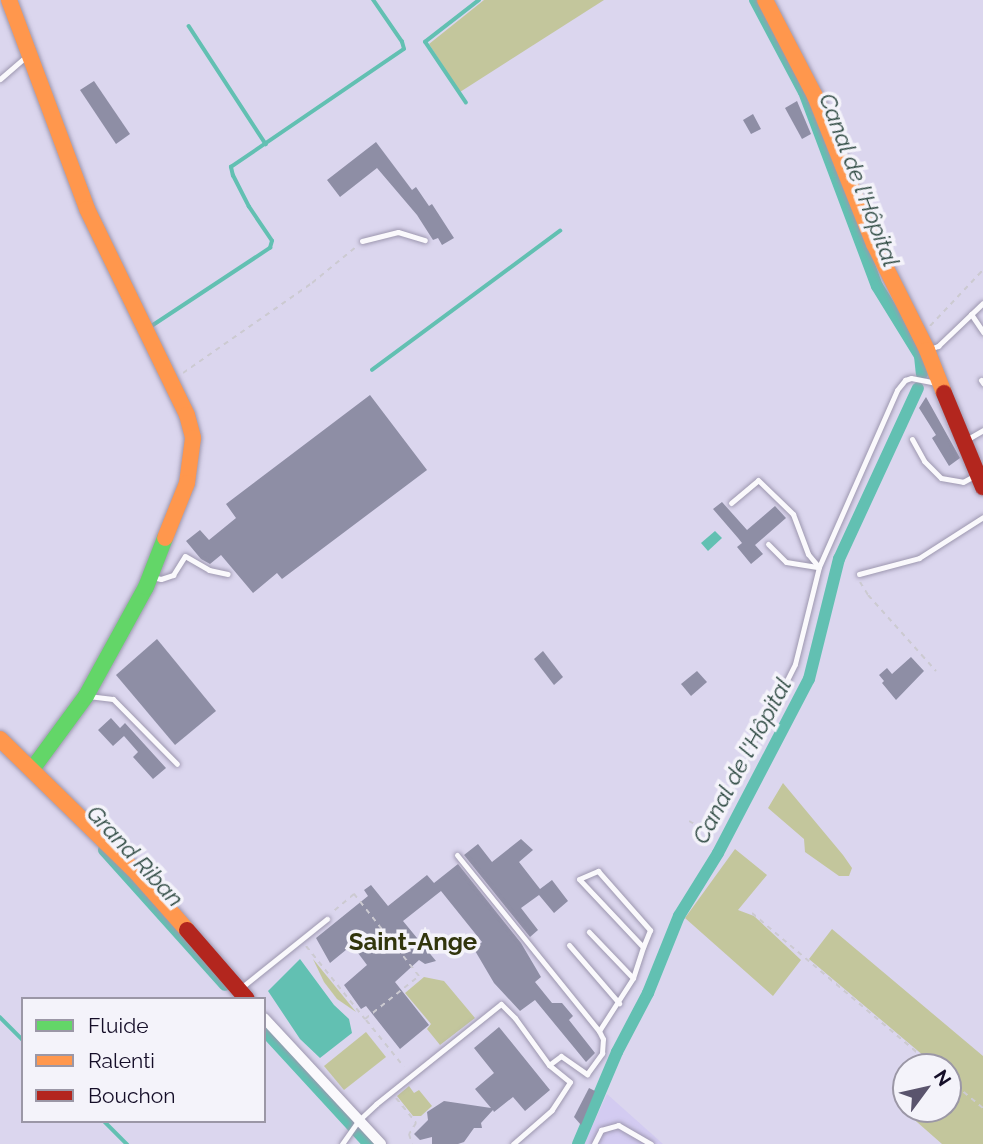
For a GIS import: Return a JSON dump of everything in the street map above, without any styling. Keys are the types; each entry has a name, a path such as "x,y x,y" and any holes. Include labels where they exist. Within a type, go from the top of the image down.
{"street":[{"path":"9,0 87,209 187,415 192,438 192,458 179,507 151,577 86,696 33,768"},
{"path":"765,0 810,85 874,244 923,344 980,480"},
{"path":"0,739 33,768 134,870 243,994"},
{"path":"266,1020 381,1144"}],"lane":[{"path":"0,79 29,53"},
{"path":"362,241 398,232 425,240"},
{"path":"923,344 938,346 983,303"},
{"path":"971,314 983,332"},
{"path":"764,726 795,664 819,567 897,390 905,380 911,378 930,384 939,383"},
{"path":"963,442 983,430"},
{"path":"912,439 924,461 942,478 963,482 980,480"},
{"path":"731,503 758,480 793,514 808,554 819,567"},
{"path":"859,574 919,558 983,517"},
{"path":"768,544 786,562 819,567"},
{"path":"151,577 161,579 173,575 185,556 209,570 229,574"},
{"path":"86,696 113,699 177,764"},
{"path":"457,855 603,1039 602,1053 587,1074 561,1056 549,1065"},
{"path":"599,1031 634,978 650,930 598,871 579,879 643,947"},
{"path":"243,994 301,939 327,919"},
{"path":"589,932 634,978"},
{"path":"569,945 619,1003"},
{"path":"341,1144 358,1121 391,1092 501,1004 515,1018 549,1065 570,1082 565,1094 513,1144"},
{"path":"594,1144 601,1130 618,1125 651,1144"}],"path":[{"path":"170,380 313,283 362,241"},
{"path":"923,344 983,270"},
{"path":"859,574 861,586 868,595 936,671"},
{"path":"690,821 701,827 712,823 747,764 764,726"},
{"path":"327,919 354,894 419,976 365,1019"},
{"path":"752,914 917,1053"},
{"path":"301,939 411,1076"},
{"path":"962,1091 983,1108"},
{"path":"391,1092 416,1123 408,1134 412,1144"}],"shaded area":[{"path":"484,0 604,0 460,92 429,44"},
{"path":"715,531 722,538 708,551 701,543"},
{"path":"783,783 843,855 852,868 849,876 839,876 805,852 804,839 768,808"},
{"path":"735,849 767,875 738,910 754,916 801,960 773,996 685,918"},
{"path":"832,929 983,1056 983,1144 942,1144 918,1123 962,1123 962,1053 920,1053 809,959"},
{"path":"300,959 334,1005 349,1019 352,1033 320,1058 300,1039 268,991"},
{"path":"313,959 356,1012 337,999 324,982"},
{"path":"424,977 444,981 475,1018 440,1045 427,1029 431,1024 405,993"},
{"path":"366,1032 386,1057 344,1090 324,1066"},
{"path":"409,1086 414,1093 419,1090 432,1106 421,1116 413,1116 397,1096"},
{"path":"607,1094 663,1144 584,1144"}],"building":[{"path":"94,81 130,134 116,144 80,90"},
{"path":"797,101 811,134 802,139 785,108"},
{"path":"753,114 761,129 751,134 743,120"},
{"path":"376,142 412,190 416,187 429,206 432,204 454,238 442,245 438,238 433,240 417,215 377,168 340,197 327,180"},
{"path":"370,395 427,470 282,579 277,573 253,593 221,555 210,564 201,559 186,541 200,530 209,540 236,518 226,504"},
{"path":"926,397 960,458 949,466 932,438 936,435 919,408"},
{"path":"722,502 747,530 775,506 786,518 755,545 763,554 751,564 737,547 742,543 713,509"},
{"path":"157,639 216,711 175,745 116,675"},
{"path":"543,651 563,677 554,685 534,659"},
{"path":"911,657 924,671 896,700 879,675 887,668 892,674"},
{"path":"697,671 707,682 691,696 681,684"},
{"path":"111,718 120,728 125,723 166,768 153,779 133,757 138,752 124,736 113,746 98,730"},
{"path":"521,839 533,850 519,862 540,889 552,880 568,901 554,913 539,895 521,908 538,930 530,937 464,855 478,844 492,862"},
{"path":"458,864 521,943 541,977 535,982 552,1003 562,1003 573,1016 569,1020 595,1053 586,1062 535,1000 520,1011 494,983 474,949 482,942 441,891 403,921 436,961 425,964 419,960 395,982 429,1025 400,1049 366,1006 361,1009 344,985 367,965 352,945 330,963 316,938 368,896 364,890 371,885 388,906 427,875 434,883"},
{"path":"499,1027 550,1090 525,1111 513,1097 494,1112 493,1110 481,1123 482,1128 474,1128 464,1142 432,1144 432,1137 420,1140 414,1134 428,1120 427,1112 444,1101 491,1108 475,1089 494,1073 474,1048"},
{"path":"589,1088 595,1091 581,1125 574,1117"}],"waterway":[{"path":"150,327 270,248 272,241 249,207 231,167 404,49 373,0"},
{"path":"466,103 425,42 479,0"},
{"name":"Canal de l'Hôpital","path":"755,0 804,92 877,286 920,356 922,374"},
{"path":"189,26 266,144"},
{"path":"372,370 560,231"},
{"name":"Canal de l'Hôpital","path":"578,1144 617,1052 648,993 679,916 718,853 809,679 839,559 918,388"},
{"name":"Grand Riban","path":"104,850 225,985"},
{"path":"0,1017 21,1038"},
{"name":"Grand Riban","path":"266,1032 369,1144"},
{"path":"106,1123 127,1144"}],"traffic: fast":[{"path":"33,768 86,696 146,587 165,538"}],"traffic: slow":[{"path":"9,0 87,209 187,415 193,438 187,483 165,538"},
{"path":"765,0 815,96 874,244 927,350 944,393"},
{"path":"0,739 134,870 187,930"}],"traffic: jam":[{"path":"944,393 983,487"},
{"path":"187,930 245,997"}],"district":[{"name":"Saint-Ange","path":"413,942"}]}
